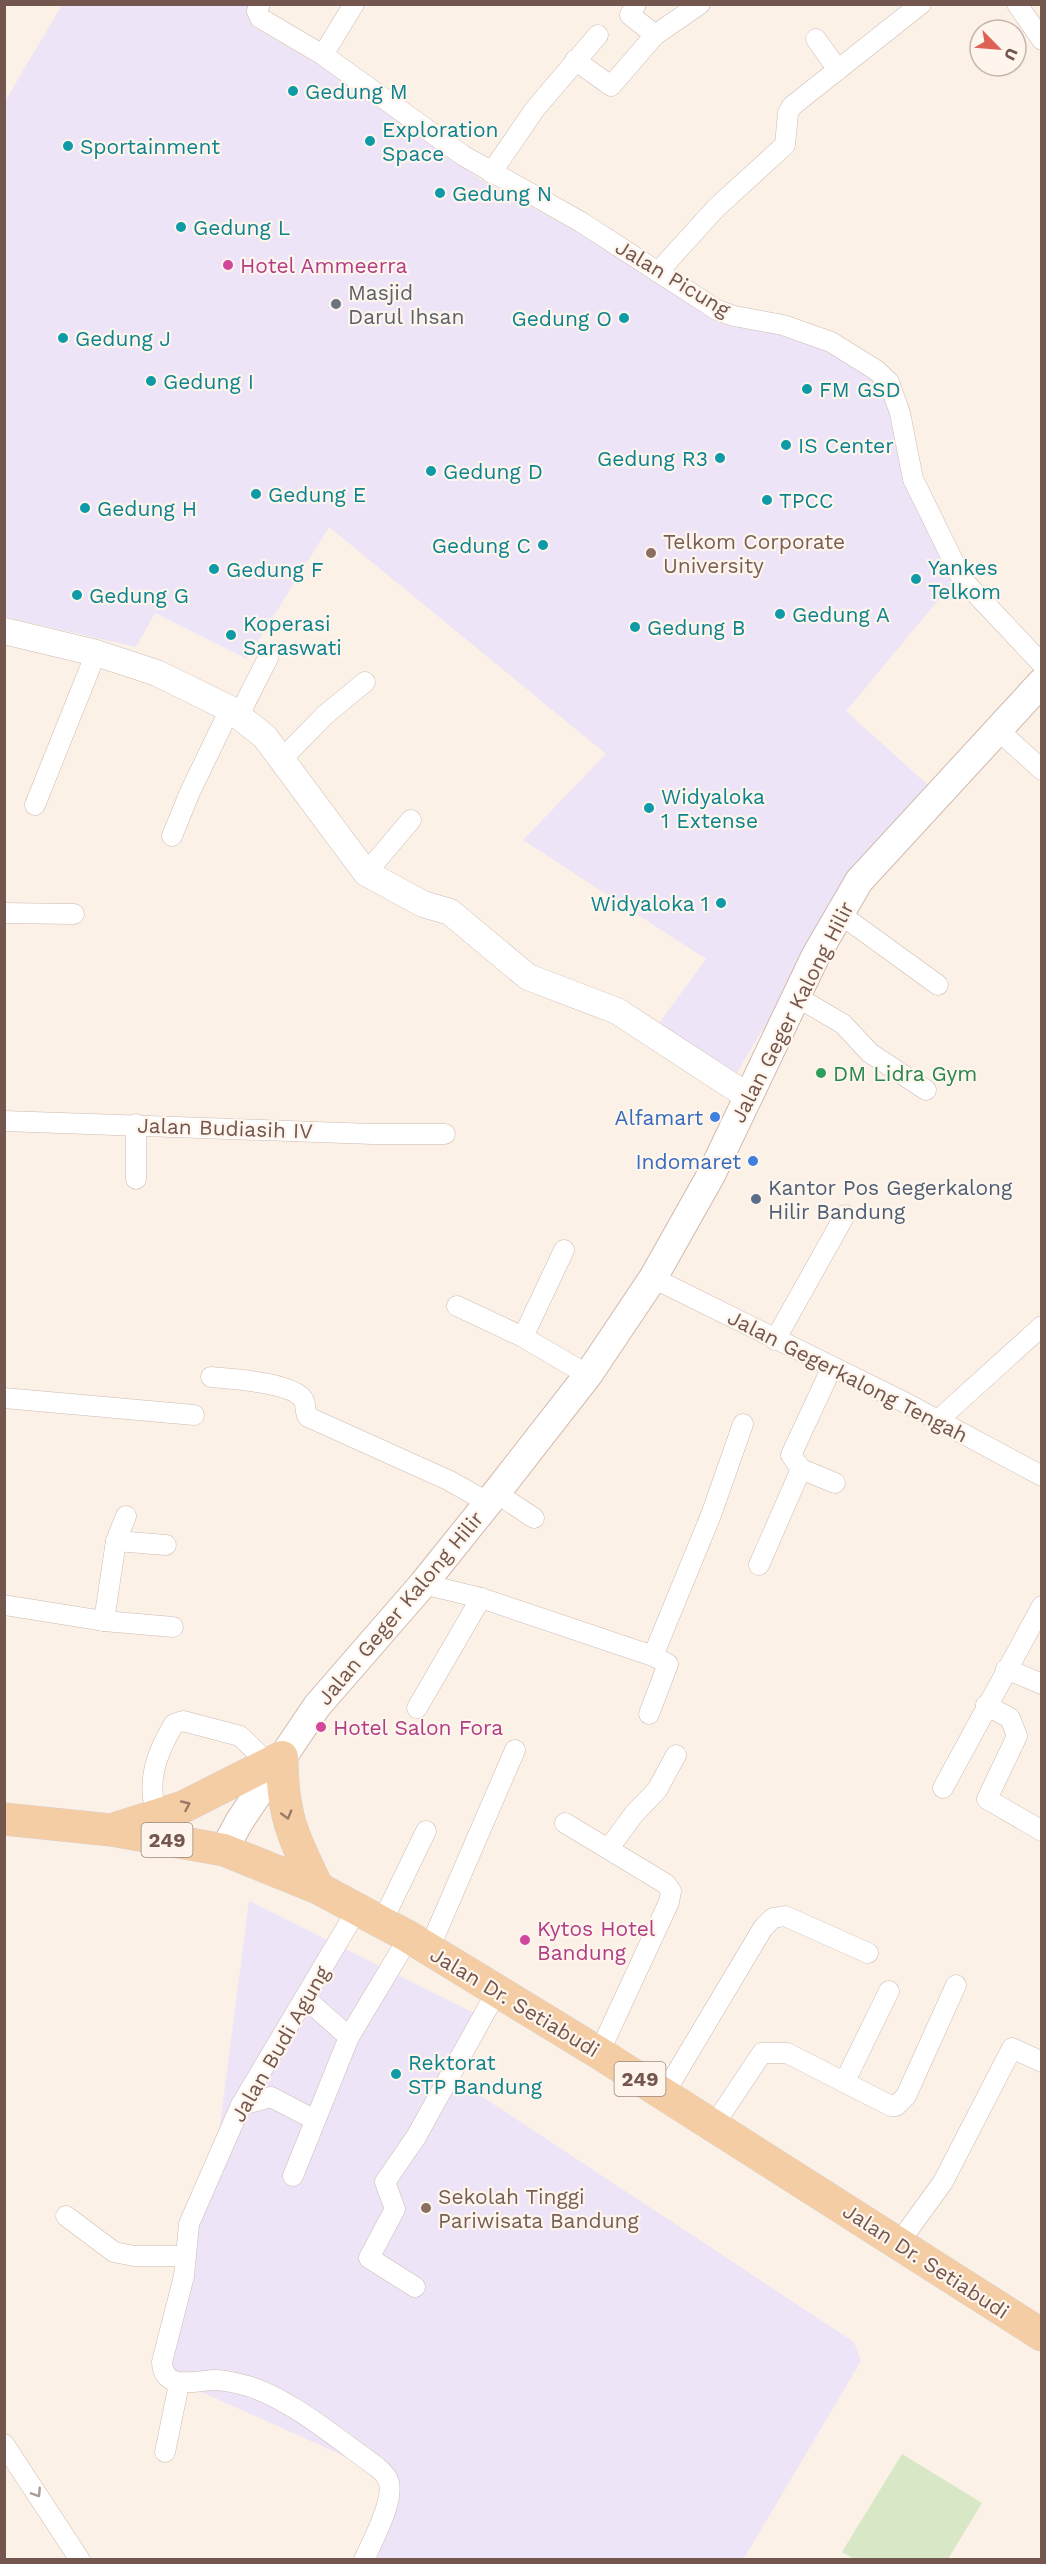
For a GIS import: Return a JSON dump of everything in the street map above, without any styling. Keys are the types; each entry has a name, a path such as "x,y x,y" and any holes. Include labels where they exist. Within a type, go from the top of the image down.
{"main road":[{"name":"Jalan Geger Kalong Hilir","path":"224,1850 275,1760 317,1706 423,1584 492,1498 588,1375 653,1278 711,1174 816,955 870,867 1041,682"},
{"path":"111,1830 183,1807 275,1760 294,1839 318,1888"},
{"name":"Jalan Dr. Setiabudi","path":"4,1819 111,1830 224,1850 318,1888 419,1943 599,2053 1040,2332"}],"street":[{"path":"323,55 354,4"},
{"path":"636,4 630,15 655,35"},
{"path":"574,60 611,86 655,35 700,4"},
{"path":"658,272 716,208 785,145 788,113 792,106 921,4"},
{"name":"Jalan Picung","path":"258,7 260,18 323,55 491,173 581,222 725,314 783,325 831,342 876,370 889,382 900,413 914,479 962,579 1041,664"},
{"path":"1022,7 1041,40"},
{"path":"491,173 535,109 574,60 598,35"},
{"path":"816,39 838,70"},
{"path":"4,632 96,653 157,673 234,712 265,737 366,873 423,904 450,912 528,977 617,1011 749,1097"},
{"path":"35,804 96,653"},
{"path":"172,836 190,792 234,712 268,658"},
{"path":"282,759 325,715 365,682"},
{"path":"997,729 1041,770"},
{"path":"366,873 411,820"},
{"path":"4,913 74,914"},
{"path":"840,914 938,985"},
{"path":"797,997 843,1024 870,1053 926,1090"},
{"name":"Jalan Budiasih IV","path":"4,1121 373,1134 445,1134"},
{"path":"136,1124 136,1179"},
{"path":"775,1340 845,1215"},
{"path":"523,1338 564,1250"},
{"name":"Jalan Gegerkalong Tengah","path":"653,1278 937,1420 1041,1476"},
{"path":"457,1306 523,1338 588,1375"},
{"path":"937,1420 1041,1326"},
{"path":"832,1367 792,1451 793,1461 801,1469 835,1483"},
{"path":"211,1377 256,1379 299,1396 305,1403 308,1417 534,1518"},
{"path":"12,1398 194,1415"},
{"path":"653,1656 711,1515 743,1424"},
{"path":"759,1565 801,1469"},
{"path":"104,1621 116,1541 126,1516"},
{"path":"116,1541 166,1545"},
{"path":"423,1584 481,1598 653,1656 668,1664 649,1714"},
{"path":"417,1708 481,1598"},
{"path":"4,1605 104,1621 173,1627"},
{"path":"943,1788 1041,1606"},
{"path":"1006,1669 1041,1684"},
{"path":"986,1705 1010,1718 1017,1736 987,1799 1041,1831"},
{"path":"157,1816 151,1797 154,1767 174,1724 183,1721 240,1736 275,1760"},
{"path":"293,2176 349,2037 419,1943 515,1750"},
{"path":"609,1848 634,1814 657,1790 676,1755"},
{"path":"565,1823 609,1848 671,1889 671,1897 599,2053"},
{"name":"Jalan Budi Agung","path":"179,2384 168,2377 162,2369 162,2362 184,2276 189,2224 241,2104 306,1999 370,1915 426,1830"},
{"path":"664,2094 763,1928 773,1918 784,1916 868,1953"},
{"path":"714,2125 762,2053 787,2054 845,2080 891,2106 896,2106 906,2096 956,1985"},
{"path":"415,2287 369,2258 395,2209 385,2181 416,2137 497,1991"},
{"path":"845,2080 889,1991"},
{"path":"306,1999 349,2037"},
{"path":"898,2244 943,2182 1012,2048 1041,2062"},
{"path":"241,2104 271,2097 315,2120"},
{"path":"66,2216 114,2252 134,2256 185,2256"},
{"path":"165,2452 179,2384 215,2380 243,2384 271,2395 388,2478 390,2492 386,2509 364,2559"},
{"path":"4,2444 80,2559"}],"shaded area":[{"name":"Telkom Corporate University","path":"62,5 253,5 248,12 255,28 319,65 486,183 574,230 723,324 766,329 826,350 855,365 885,389 955,580 846,711 929,786 853,876 734,1078 657,1026 706,959 523,840 606,754 329,527 247,659 155,613 136,647 5,617 4,103"},
{"name":"Sekolah Tinggi Pariwisata Bandung","path":"249,1901 484,2018 454,2078 854,2342 861,2361 743,2560 355,2559 393,2478 166,2376 220,2125"}],"green space":[{"path":"902,2454 982,2503 948,2559 854,2559 842,2552"}],"place":[{"name":"Gedung M","path":"293,91"},
{"name":"Exploration Space","path":"370,141"},
{"name":"Sportainment","path":"68,146"},
{"name":"Gedung N","path":"440,193"},
{"name":"Gedung L","path":"181,227"},
{"name":"Hotel Ammeerra","path":"228,265"},
{"name":"Masjid Darul Ihsan","path":"336,304"},
{"name":"Gedung O","path":"624,318"},
{"name":"Gedung J","path":"63,338"},
{"name":"Gedung I","path":"151,381"},
{"name":"FM GSD","path":"807,389"},
{"name":"IS Center","path":"786,445"},
{"name":"Gedung R3","path":"720,458"},
{"name":"Gedung D","path":"431,471"},
{"name":"Gedung E","path":"256,494"},
{"name":"TPCC","path":"767,500"},
{"name":"Gedung H","path":"85,508"},
{"name":"Gedung C","path":"543,545"},
{"name":"Telkom Corporate University","path":"651,553"},
{"name":"Gedung F","path":"214,569"},
{"name":"Yankes Telkom","path":"916,579"},
{"name":"Gedung G","path":"77,595"},
{"name":"Gedung A","path":"780,614"},
{"name":"Gedung B","path":"635,627"},
{"name":"Koperasi Saraswati","path":"231,635"},
{"name":"Widyaloka 1 Extense","path":"649,808"},
{"name":"Widyaloka 1","path":"721,903"},
{"name":"DM Lidra Gym","path":"821,1073"},
{"name":"Alfamart","path":"715,1117"},
{"name":"Indomaret","path":"753,1161"},
{"name":"Kantor Pos Gegerkalong Hilir Bandung","path":"756,1199"},
{"name":"Hotel Salon Fora","path":"321,1727"},
{"name":"Kytos Hotel Bandung","path":"525,1940"},
{"name":"Rektorat STP Bandung","path":"396,2074"},
{"name":"Sekolah Tinggi Pariwisata Bandung","path":"426,2208"}]}
